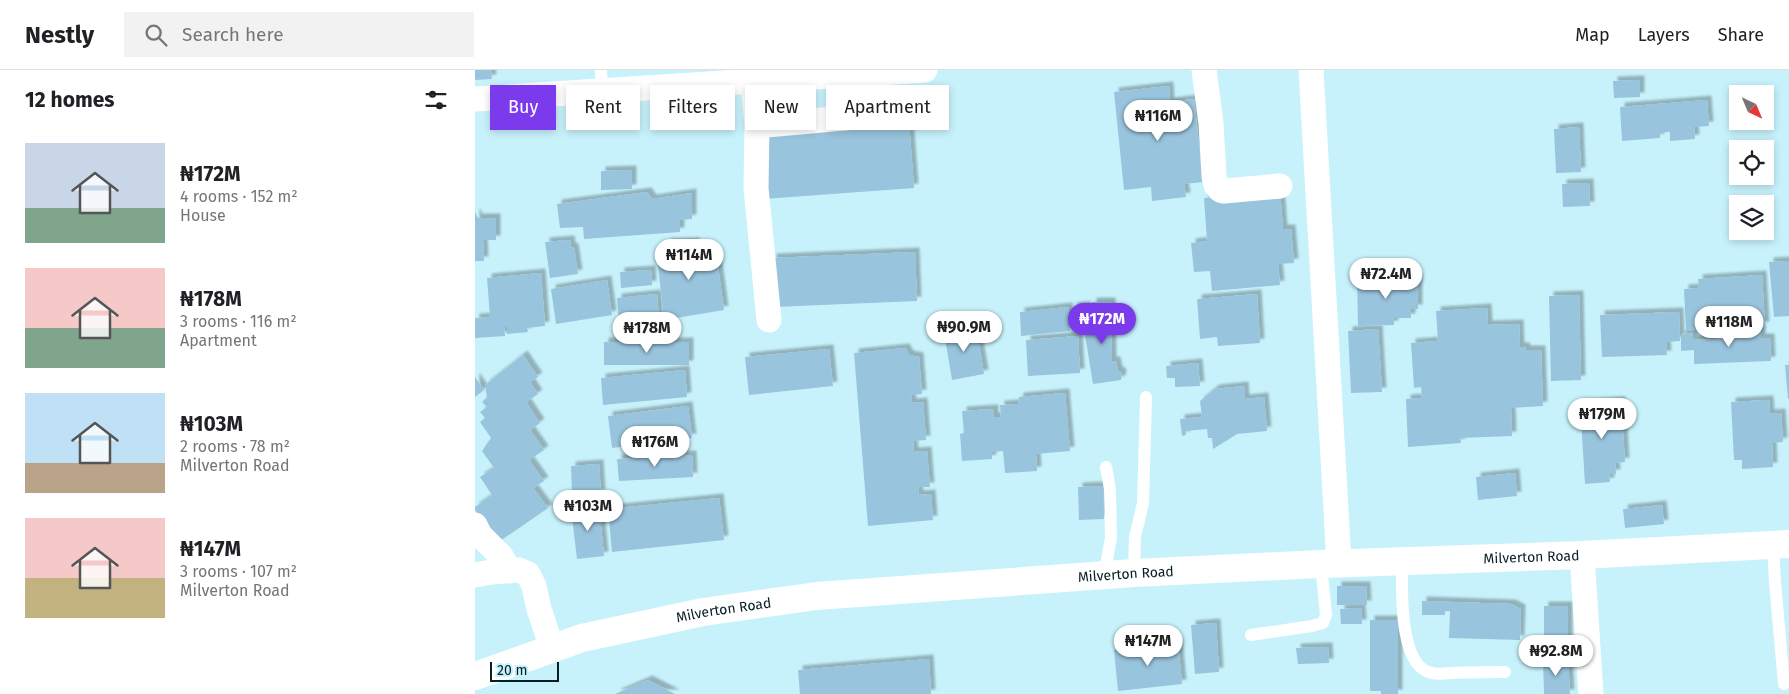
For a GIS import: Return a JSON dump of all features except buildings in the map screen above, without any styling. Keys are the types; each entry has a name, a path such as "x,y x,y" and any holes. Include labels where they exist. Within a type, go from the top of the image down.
{"street":[{"path":"475,99 601,80 753,81 925,70"},
{"path":"1204,70 1216,185 1220,190 1224,191 1280,186"},
{"path":"1311,70 1330,564"},
{"path":"753,81 753,85"},
{"path":"757,130 756,188 769,320"},
{"path":"475,525 480,535 501,556 509,571"},
{"name":"Milverton Road","path":"475,676 582,638 703,612 817,596 1133,573 1582,555 1781,544"},
{"path":"1582,555 1591,694"},
{"path":"475,575 519,570 528,574 534,586 539,610 552,648"}],"lane":[{"path":"1133,573 1135,537 1143,503 1146,398"},
{"path":"1104,576 1111,538 1110,489 1106,467"},
{"path":"1781,544 1775,582 1784,684"},
{"path":"1402,561 1402,603 1405,632 1409,648 1417,664 1431,674 1505,672"},
{"path":"1251,635 1323,623 1326,615 1330,564"}]}
